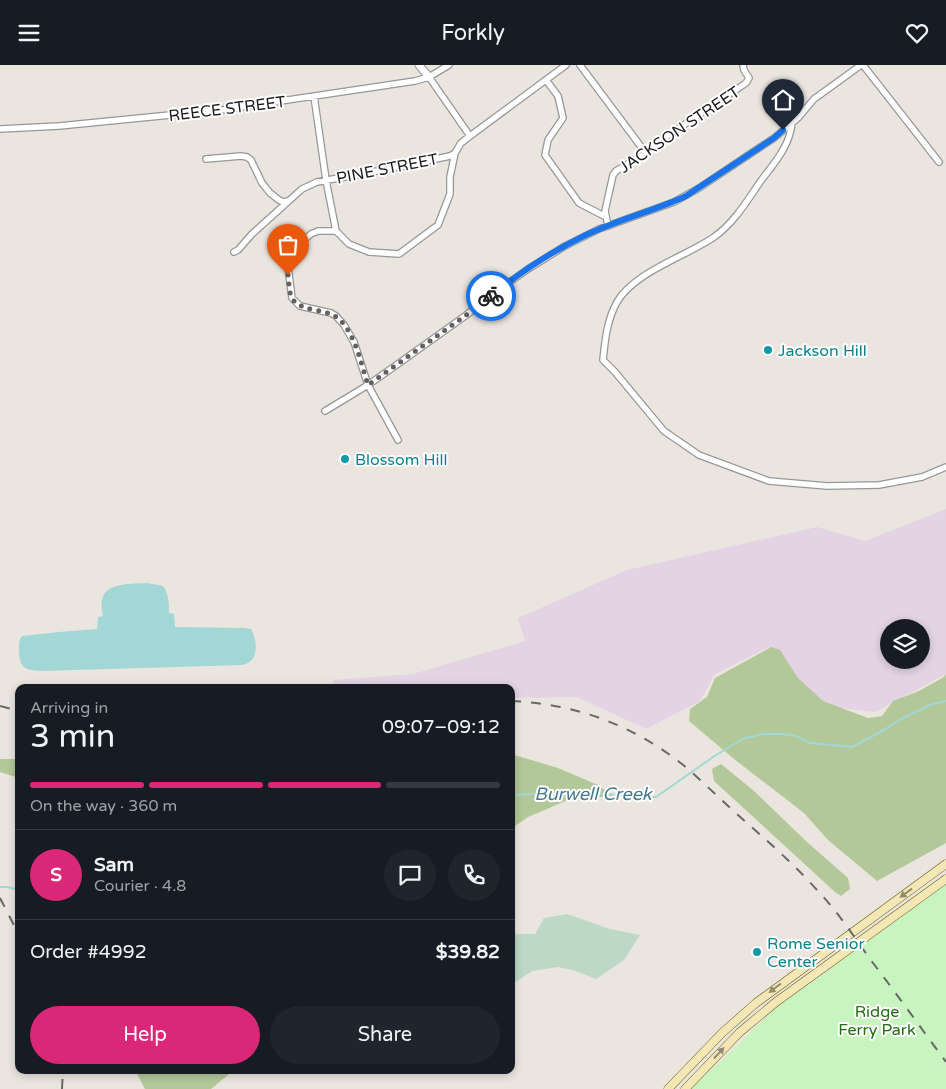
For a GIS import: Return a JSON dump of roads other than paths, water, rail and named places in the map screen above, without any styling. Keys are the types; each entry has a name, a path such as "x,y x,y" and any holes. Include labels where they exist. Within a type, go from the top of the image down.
{"main road":[{"path":"668,1089 722,1033 756,1003 946,864"},
{"path":"686,1089 735,1037 771,1006 946,879"}],"street":[{"path":"419,65 470,136"},
{"name":"REECE STREET","path":"0,129 59,126 221,110 415,81 428,77 449,65"},
{"name":"PINE STREET","path":"234,252 288,201 307,186 326,180 450,156 455,153 460,143 566,65"},
{"path":"580,65 645,152"},
{"name":"JACKSON STREET","path":"608,226 605,211 613,175 616,171 640,157 746,83 749,78 743,65"},
{"path":"325,411 368,385 528,269 582,237 686,196 774,138 798,118 814,99 862,65 938,163"},
{"path":"546,80 558,96 564,118 548,140 545,155 579,203 606,217"},
{"path":"314,96 326,180 336,231 349,244 369,252 398,254 438,225 450,194 450,177 455,153"},
{"path":"792,123 785,147 746,204 729,224 715,237 653,271 622,294 617,301 606,329 603,360 615,371 664,431 699,455 769,481 827,486 879,485 922,477 946,467"},
{"path":"206,159 247,157 251,160 262,183 270,193 283,202 288,201"},
{"path":"336,231 318,231 311,234 298,245 288,260 290,293 300,306 331,313 344,325 354,342 368,385 398,440"}],"water":[{"path":"147,583 163,586 165,589 169,613 174,614 175,627 251,629 256,645 252,660 242,665 41,671 31,670 22,665 19,642 22,636 97,629 98,617 103,616 102,600 108,590 120,585"}],"waterway":[{"name":"Burwell Creek","path":"515,795 565,793 656,797 716,755 745,738 764,734 782,734 796,736 810,743 852,747 901,719 930,705 946,701"},
{"name":"Burwell Creek","path":"0,887 15,889"}],"railway":[{"path":"515,701 558,706 601,719 643,738 682,764 789,861 824,898 845,923 946,1062"},
{"path":"0,706 15,710"},
{"path":"0,898 15,927"},
{"path":"62,1089 63,1074"}],"place":[{"name":"Jackson Hill","path":"768,350"},
{"name":"Blossom Hill","path":"345,459"},
{"name":"Rome Senior Center","path":"757,952"}],"park label":[{"name":"Ridge Ferry Park","path":"877,1020"}]}
